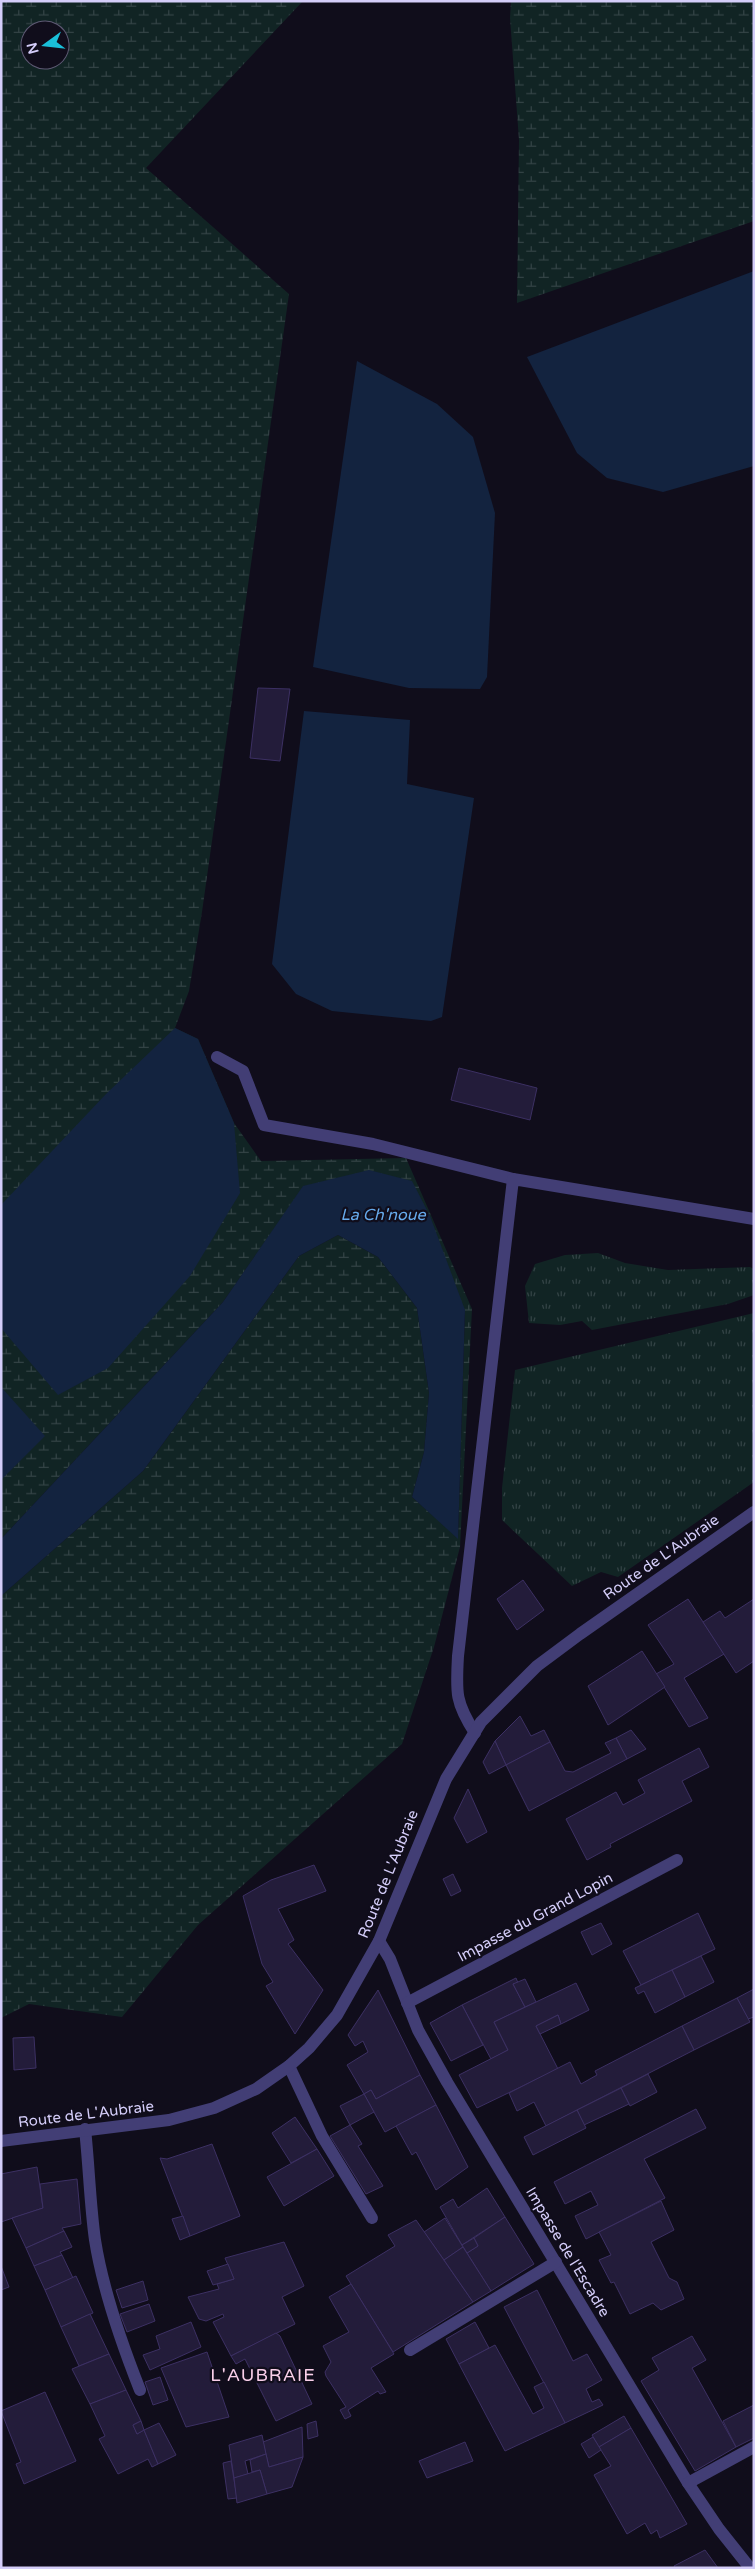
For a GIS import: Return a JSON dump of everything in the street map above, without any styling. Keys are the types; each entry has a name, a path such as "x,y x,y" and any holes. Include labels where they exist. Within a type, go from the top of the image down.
{"street":[{"path":"217,1057 243,1071 264,1125 373,1144 512,1179 754,1219"},
{"path":"475,1733 461,1712 456,1691 458,1656 512,1179"},
{"name":"Route de L'Aubraie","path":"1,2140 168,2120 214,2108 256,2089 289,2066 309,2048 337,2015 379,1942 446,1778 481,1722 538,1666 588,1628 754,1512"},
{"name":"Impasse du Grand Lopin","path":"407,2003 677,1860"},
{"name":"Impasse de l'Escadre","path":"379,1942 390,1959 418,2030 447,2082 688,2483 719,2529 750,2568"},
{"path":"289,2066 322,2136 372,2218"},
{"path":"85,2130 97,2249 105,2287 122,2343 140,2390"},
{"path":"410,2350 556,2262"},
{"path":"688,2483 754,2446"}],"green space":[{"path":"1,1 303,1 146,168 289,294 202,912 189,991 175,1028 198,1039 234,1123 261,1161 406,1158 472,1309 460,1547 434,1647 402,1744 198,1925 122,2017 29,2004 1,2018 1,1596 143,1471 299,1256 338,1235 378,1257 417,1308 429,1393 424,1452 412,1497 458,1538 465,1310 303,1187 223,1302 1,1539"},
{"path":"511,1 754,1 754,221 517,303 519,140 510,18"},
{"path":"598,1253 625,1263 668,1270 750,1267 754,1269 754,1295 728,1304 592,1330 582,1321 560,1325 529,1323 525,1286 535,1264 565,1255"},
{"path":"754,1313 754,1482 618,1577 601,1572 572,1586 502,1520 502,1488 515,1370"}],"water":[{"path":"754,271 754,466 663,492 607,478 577,453 527,357"},
{"path":"357,361 437,404 473,437 495,513 487,677 480,689 409,688 313,667"},
{"path":"304,711 410,720 407,784 474,798 442,1017 431,1021 332,1011 296,994 272,964"},
{"path":"175,1028 198,1039 234,1123 240,1193 190,1276 108,1368 58,1395 1,1328 1,1205 106,1094"},
{"name":"La Ch'noue","path":"369,1170 412,1181 430,1216 465,1310 458,1539 412,1497 424,1452 429,1393 417,1308 378,1257 338,1235 299,1256 143,1471 1,1596 1,1539 223,1302 303,1186"},
{"path":"1,1387 45,1436 1,1480"}],"building":[{"path":"258,688 290,689 280,761 250,758"},
{"path":"459,1068 537,1088 530,1120 451,1100"},
{"path":"523,1580 544,1610 517,1630 497,1599"},
{"path":"688,1599 724,1654 684,1678 708,1718 689,1727 656,1674 674,1664 648,1625"},
{"path":"754,1599 754,1661 736,1673 703,1622 720,1611 725,1618"},
{"path":"642,1651 665,1687 608,1725 588,1686"},
{"path":"520,1716 531,1736 544,1730 550,1742 506,1765 495,1741"},
{"path":"631,1730 646,1749 627,1759 616,1738"},
{"path":"616,1738 627,1759 529,1811 506,1765 550,1742 565,1771 573,1772 611,1753 605,1743"},
{"path":"495,1741 506,1765 489,1774 483,1762"},
{"path":"699,1748 709,1767 682,1781 692,1801 610,1844 611,1847 587,1860 566,1819 616,1792 623,1805 645,1793 638,1780"},
{"path":"468,1789 487,1832 467,1843 454,1818"},
{"path":"314,1865 326,1891 278,1909 294,1940 288,1944 323,1990 295,2034 266,1986 273,1982 262,1964 243,1896 271,1880"},
{"path":"453,1874 461,1891 451,1896 443,1879"},
{"path":"698,1913 715,1949 641,1985 623,1951"},
{"path":"601,1923 612,1944 592,1955 581,1932"},
{"path":"701,1956 714,1982 685,1997 672,1970"},
{"path":"672,1970 685,1997 655,2013 644,1991 638,1994 635,1988"},
{"path":"516,1978 518,1983 513,1984 525,2007 494,2022 508,2050 491,2059 462,2005"},
{"path":"525,1979 536,2002 525,2007 513,1984"},
{"path":"576,1983 589,2010 561,2024 558,2015 536,2026 558,2069 477,2108 459,2075 508,2050 494,2022"},
{"path":"754,1989 754,2017 748,2019 737,1998"},
{"path":"378,1990 420,2075 376,2099 371,2090 364,2094 347,2065 368,2052 363,2041 355,2046 348,2035"},
{"path":"737,1998 750,2022 694,2050 682,2026"},
{"path":"462,2005 483,2045 451,2061 430,2023"},
{"path":"558,2015 561,2024 540,2034 536,2026"},
{"path":"682,2026 694,2050 546,2126 534,2102 517,2111 509,2093 570,2062 581,2084 597,2075 595,2071"},
{"path":"34,2037 36,2068 14,2070 13,2038"},
{"path":"648,2074 657,2092 630,2106 621,2088"},
{"path":"420,2075 436,2105 385,2132 364,2094 371,2090 376,2099"},
{"path":"621,2088 629,2104 584,2125 577,2110"},
{"path":"364,2094 374,2112 350,2125 340,2106"},
{"path":"436,2105 468,2167 436,2190 416,2152 412,2155 396,2126"},
{"path":"696,2109 706,2128 644,2159 665,2198 586,2239 575,2216 598,2205 591,2191 565,2204 554,2182"},
{"path":"577,2110 586,2128 533,2155 524,2137"},
{"path":"295,2117 317,2149 291,2163 272,2133"},
{"path":"350,2125 362,2144 358,2146 383,2186 366,2194 330,2136"},
{"path":"212,2144 240,2216 190,2236 160,2158 167,2159"},
{"path":"317,2149 334,2176 284,2206 267,2177"},
{"path":"37,2167 43,2208 1,2222 1,2174"},
{"path":"77,2179 81,2224 62,2228 64,2231 26,2248 12,2218 43,2208 40,2184"},
{"path":"487,2188 505,2217 462,2245 440,2207 453,2199 458,2208"},
{"path":"661,2201 674,2230 651,2242 669,2278 677,2282 684,2299 661,2310 653,2303 630,2314 614,2282 611,2283 599,2260 611,2255 599,2232"},
{"path":"183,2216 190,2236 180,2240 172,2219"},
{"path":"505,2217 534,2264 491,2291 467,2253 478,2246 474,2238"},
{"path":"445,2218 463,2247 444,2260 424,2232"},
{"path":"416,2220 473,2302 393,2352 346,2276 395,2246 388,2235"},
{"path":"64,2231 72,2247 60,2252 62,2255 34,2266 26,2248"},
{"path":"474,2238 478,2246 467,2253 462,2245"},
{"path":"284,2242 304,2286 282,2297 295,2324 231,2356 213,2322 224,2317 223,2314 206,2321 199,2319 188,2297 219,2289 217,2284 234,2279 225,2258"},
{"path":"463,2247 491,2291 473,2302 444,2260"},
{"path":"62,2255 73,2278 45,2290 34,2266"},
{"path":"228,2264 234,2279 213,2285 207,2271"},
{"path":"1,2266 9,2287 1,2290"},
{"path":"76,2276 93,2313 61,2327 45,2290"},
{"path":"143,2281 148,2300 122,2308 116,2290"},
{"path":"351,2284 394,2354 371,2368 386,2392 380,2394 378,2391 348,2410 351,2416 345,2419 340,2410 346,2407 326,2376 325,2372 331,2362 323,2346 349,2332 329,2297"},
{"path":"537,2290 573,2361 587,2354 602,2380 586,2389 592,2402 599,2399 603,2405 565,2423 504,2307"},
{"path":"149,2304 155,2321 127,2332 120,2314"},
{"path":"90,2314 109,2354 79,2366 61,2327"},
{"path":"191,2322 201,2347 150,2370 143,2355 160,2349 156,2336"},
{"path":"475,2322 489,2348 459,2364 446,2339"},
{"path":"276,2333 280,2336 312,2404 276,2421 245,2359 236,2364 231,2356"},
{"path":"692,2336 706,2360 692,2368 736,2447 695,2471 641,2381 659,2370 652,2358"},
{"path":"495,2345 533,2414 544,2408 534,2387 544,2382 565,2423 505,2451 459,2364"},
{"path":"207,2352 229,2417 186,2427 161,2368"},
{"path":"109,2354 126,2390 90,2404 72,2369"},
{"path":"160,2377 168,2400 153,2405 145,2382"},
{"path":"126,2390 141,2421 133,2425 137,2434 144,2430 158,2464 152,2467 148,2459 118,2474 99,2439 105,2436 90,2404"},
{"path":"45,2392 76,2461 24,2484 16,2464 21,2462 1,2411"},
{"path":"754,2405 754,2438 736,2447 723,2421"},
{"path":"624,2416 631,2428 599,2447 592,2435"},
{"path":"141,2421 144,2430 137,2434 133,2425"},
{"path":"316,2421 318,2436 308,2439 307,2424"},
{"path":"159,2423 176,2455 158,2464 144,2430"},
{"path":"302,2427 303,2457 269,2467 263,2442"},
{"path":"631,2428 687,2524 660,2538 657,2530 651,2534 645,2523 627,2534 594,2475 611,2466 599,2447"},
{"path":"262,2435 266,2454 245,2461 248,2474 234,2478 229,2445"},
{"path":"593,2437 601,2450 589,2458 581,2444"},
{"path":"465,2442 473,2461 427,2478 419,2461"},
{"path":"266,2454 269,2467 303,2457 292,2487 267,2494 260,2470 252,2472 250,2460"},
{"path":"231,2461 237,2498 228,2499 223,2463"},
{"path":"260,2470 267,2494 237,2503 234,2478"},
{"path":"705,2550 718,2568 675,2568 674,2566"}],"district":[{"name":"L'AUBRAIE","path":"263,2375"}]}
